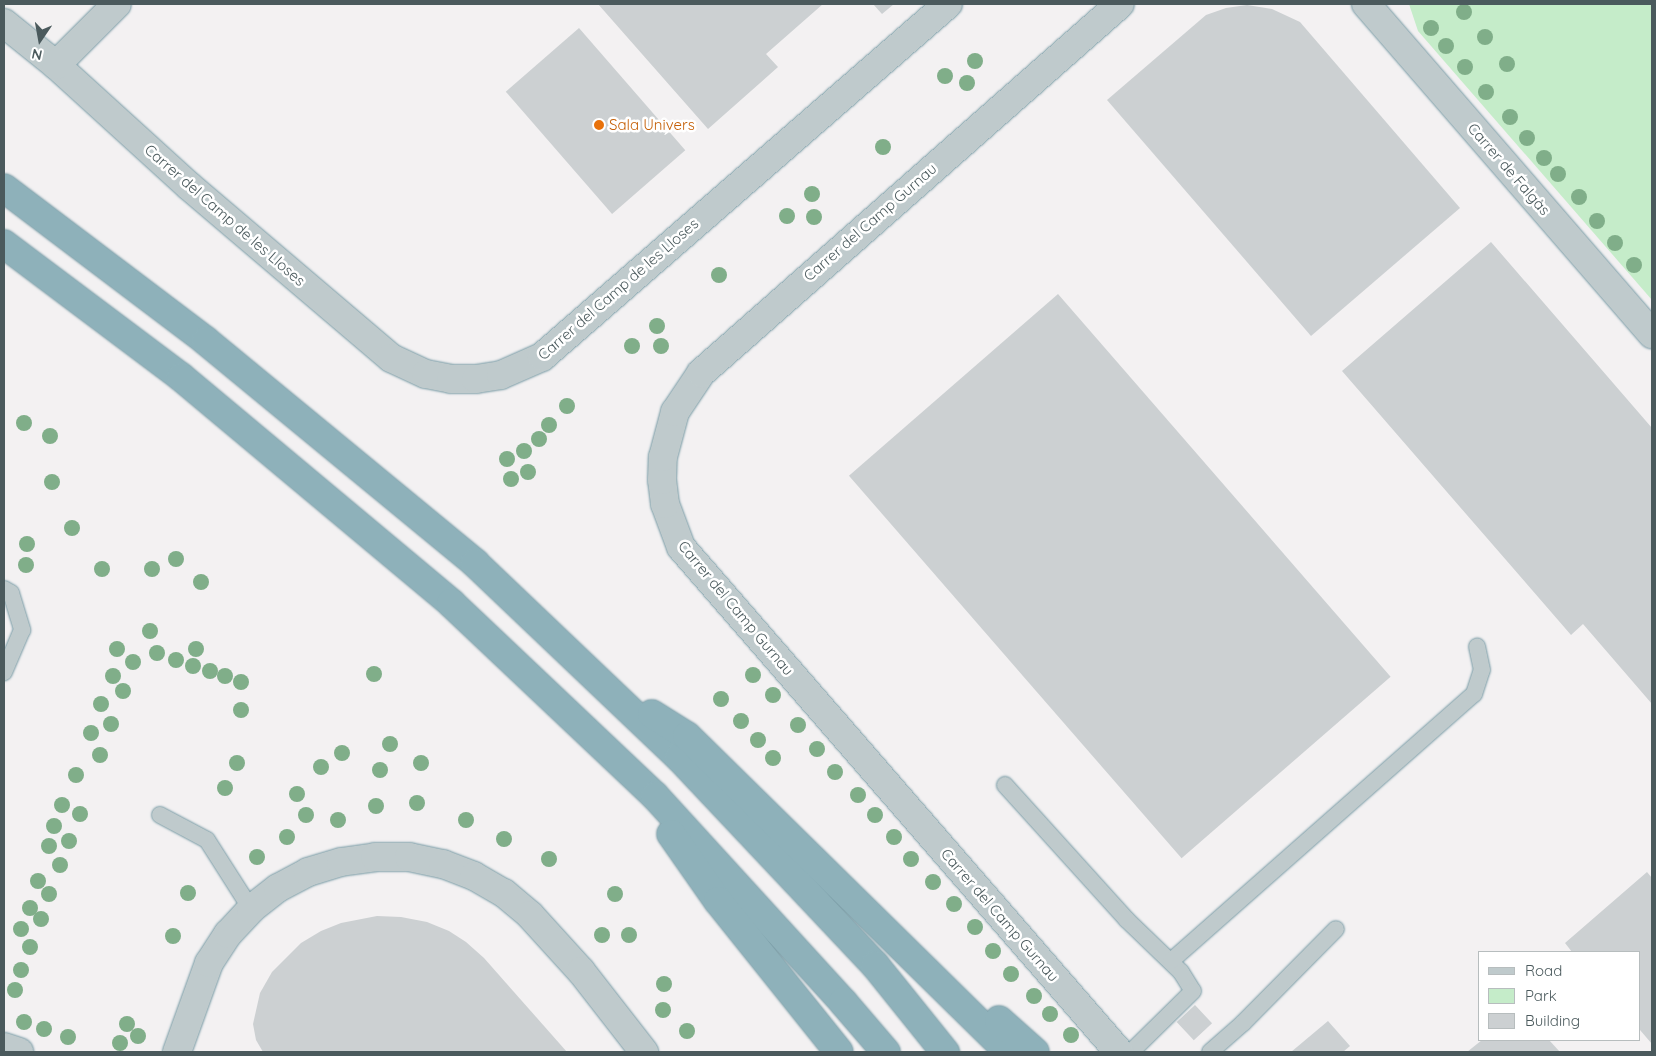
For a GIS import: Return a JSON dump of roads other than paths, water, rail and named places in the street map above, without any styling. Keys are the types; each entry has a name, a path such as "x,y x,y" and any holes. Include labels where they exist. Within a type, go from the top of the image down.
{"highway":[{"path":"4,188 206,341 475,563 680,757 875,965 945,1052"},
{"path":"4,244 181,378 451,603 662,803 886,1052"},
{"path":"595,676 687,736 1009,1052"},
{"path":"626,769 718,901 839,1052"},
{"path":"936,981 1001,1021 1035,1052"}],"street":[{"path":"56,65 117,4"},
{"name":"Carrer del Camp de les Lloses","path":"4,23 56,65 189,186 391,358 426,374 451,379 476,379 501,375 542,357 948,4"},
{"name":"Carrer del Camp Gurnau","path":"1119,1052 682,547 667,511 662,480 663,457 670,427 687,392 701,373 1120,4"},
{"name":"Carrer de Falgàs","path":"1366,4 1652,334"},
{"path":"177,1052 209,963 228,934 251,909 278,888 308,872 341,862 375,857 409,857 443,864 474,876 504,892 530,915 581,971 644,1052"},
{"path":"4,1047 19,1052"}],"lane":[{"path":"4,589 11,593 22,630 4,672"},
{"path":"1171,961 1474,694 1482,670 1478,647"},
{"path":"1005,785 1126,920 1181,972 1192,991 1131,1052"},
{"path":"160,815 207,840 251,909"},
{"path":"1210,1052 1243,1023 1336,929"}],"place":[{"name":"Sala Univers","path":"599,125"}]}
